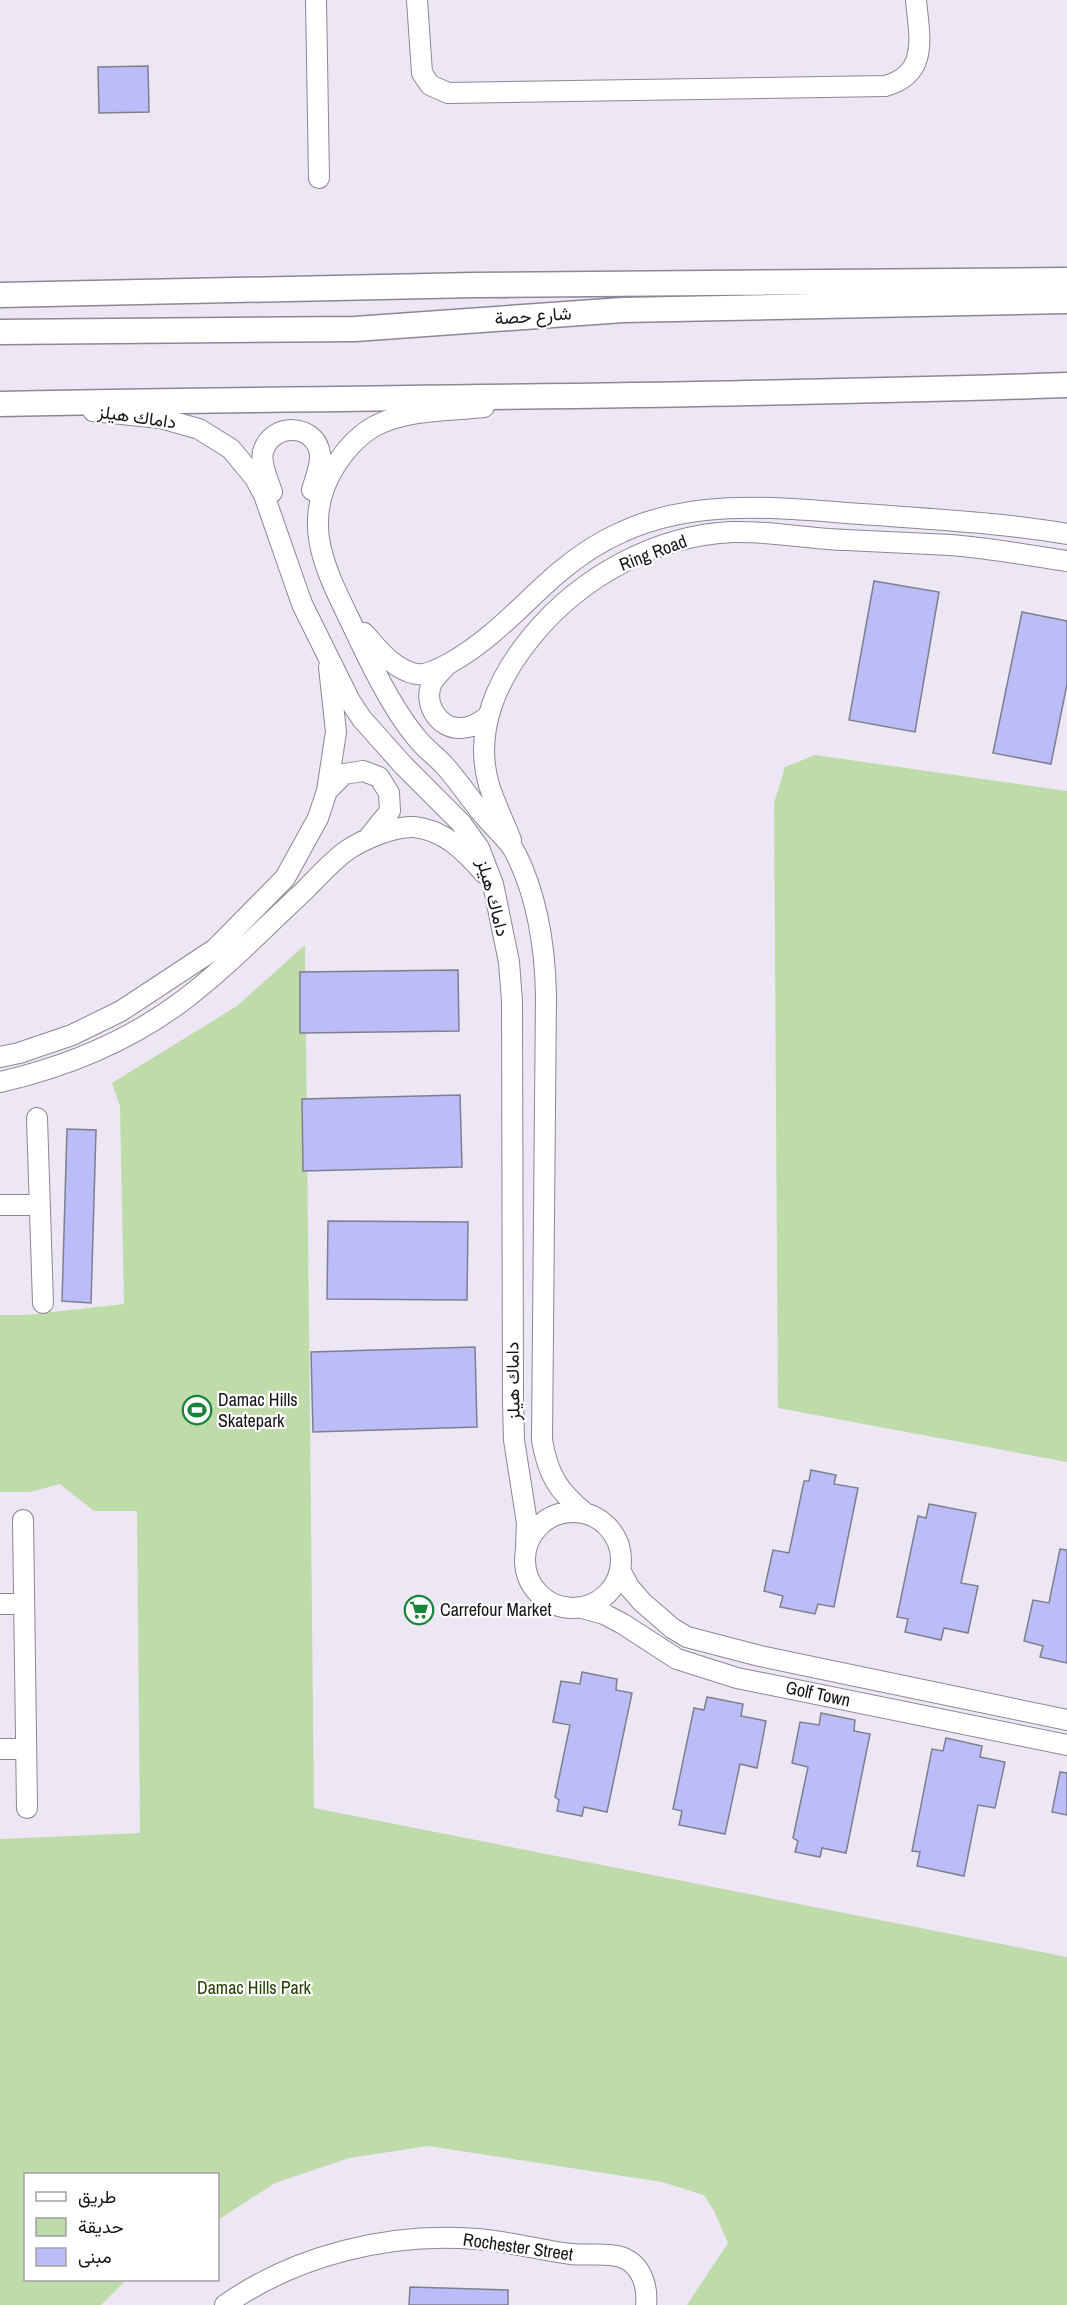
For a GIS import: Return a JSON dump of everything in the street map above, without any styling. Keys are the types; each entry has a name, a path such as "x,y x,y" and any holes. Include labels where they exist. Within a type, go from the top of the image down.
{"main road":[{"path":"0,295 463,285 1067,280"},
{"name":"شارع حصة","path":"0,332 355,328 622,310 1067,301"},
{"path":"0,404 849,392 1067,385"}],"street":[{"path":"316,0 319,178"},
{"path":"417,0 422,73 430,85 448,93 885,86 909,74 918,58 920,49 916,0"},
{"path":"900,282 982,271 1067,269"},
{"name":"داماك هيلز","path":"510,395 491,406 397,417 377,425 358,438 342,454 322,489 317,510 318,536 321,552 346,611 380,680 415,737 445,766 515,852 530,890 545,962 542,1440 546,1462 554,1482 568,1499 585,1513"},
{"name":"داماك هيلز","path":"45,404 181,422 216,437 231,449 255,478 264,495 302,604 350,701 362,719 403,765 461,823 480,848 493,884 509,962 512,1001 513,1402 514,1440 527,1524 526,1546"},
{"path":"281,544 278,515 263,463 263,452 268,441 286,429 297,429 307,434 315,441 320,452 320,462 310,498 309,511 318,536"},
{"name":"Ring Road","path":"346,611 387,659 404,670 419,674 436,670 487,639 559,572 589,549 623,531 658,518 695,511 780,509 955,521 1067,534"},
{"name":"Ring Road","path":"515,852 489,785 485,754 487,717 501,680 543,623 571,597 630,558 663,545 697,536 733,532 829,540 952,545 1067,561"},
{"path":"0,1057 20,1053 72,1035 121,1011 214,949 285,878 318,818 327,791 336,732 327,655"},
{"path":"450,662 431,686 429,696 435,715 442,722 460,729 470,727 487,717"},
{"path":"327,791 344,774 363,771 379,777 389,793 390,811 367,839"},
{"path":"0,1082 33,1074 86,1056 137,1030 184,1000 228,963 345,852 367,839 382,833 412,827 433,832 454,843 468,854 493,884"},
{"path":"37,1118 43,1303"},
{"path":"0,1205 40,1205"},
{"path":"567,1512 585,1513 606,1525 614,1534 620,1551 620,1570 607,1594 595,1603 582,1608 562,1608 549,1603 537,1594 529,1582 524,1558 526,1546 535,1530 549,1518 567,1512"},
{"path":"23,1520 27,1808"},
{"name":"Golf Town","path":"620,1570 629,1587 642,1602 672,1628 687,1637 760,1656 1067,1720"},
{"path":"0,1604 24,1604"},
{"name":"Golf Town","path":"582,1608 604,1614 659,1648 693,1665 748,1680 1067,1745"},
{"path":"0,1749 26,1749"},
{"name":"Rochester Street","path":"225,2305 256,2285 283,2272 339,2253 392,2242 446,2238 502,2241 569,2254 620,2256 636,2267 642,2275 647,2294 646,2305"}],"green space":[{"path":"815,755 1067,791 1067,1462 778,1408 774,803 785,767"},
{"name":"Damac Hills Park","path":"305,945 314,1808 1067,1957 1067,2305 687,2305 728,2243 704,2195 662,2182 428,2146 349,2158 275,2183 219,2219 219,2173 24,2173 24,2281 125,2281 101,2305 0,2305 0,1839 140,1833 137,1511 94,1511 60,1484 30,1492 0,1492 0,1315 26,1315 124,1304 120,1106 112,1083 237,1006"}],"building":[{"path":"148,66 149,112 99,113 98,67"},
{"path":"874,581 939,592 915,732 849,720"},
{"path":"1022,612 1067,621 1067,684 1051,764 993,753"},
{"path":"458,970 459,1031 300,1033 300,972"},
{"path":"460,1095 462,1167 303,1171 302,1099"},
{"path":"67,1129 96,1130 91,1303 62,1301"},
{"path":"328,1221 468,1222 467,1300 327,1299"},
{"path":"475,1347 477,1427 313,1432 311,1352"},
{"path":"811,1470 836,1475 834,1484 858,1488 834,1607 818,1604 815,1614 780,1607 783,1596 764,1591 773,1550 789,1553 804,1481 809,1481"},
{"path":"929,1504 976,1513 961,1583 978,1586 968,1633 944,1628 941,1640 905,1632 908,1619 897,1617 918,1516 926,1518"},
{"path":"1060,1549 1067,1550 1067,1663 1040,1657 1043,1646 1024,1641 1033,1600 1049,1603"},
{"path":"582,1672 617,1679 616,1690 632,1693 607,1812 584,1807 582,1816 557,1811 559,1800 555,1797 570,1725 553,1722 561,1681 580,1684"},
{"path":"707,1697 743,1704 741,1716 766,1721 757,1768 740,1764 725,1834 679,1825 682,1811 673,1809 694,1708 704,1710"},
{"path":"821,1713 855,1720 854,1731 870,1734 846,1853 822,1848 820,1857 795,1852 798,1841 793,1838 808,1767 792,1763 800,1722 819,1725"},
{"path":"946,1738 982,1746 980,1757 1005,1762 995,1808 978,1805 964,1876 917,1866 920,1852 912,1851 932,1749 943,1751"},
{"path":"1060,1772 1067,1773 1067,1815 1052,1812"},
{"path":"410,2287 508,2290 508,2305 409,2305"}],"place":[{"name":"Damac Hills Skatepark","path":"197,1410"},
{"name":"Carrefour Market","path":"419,1610"}]}
